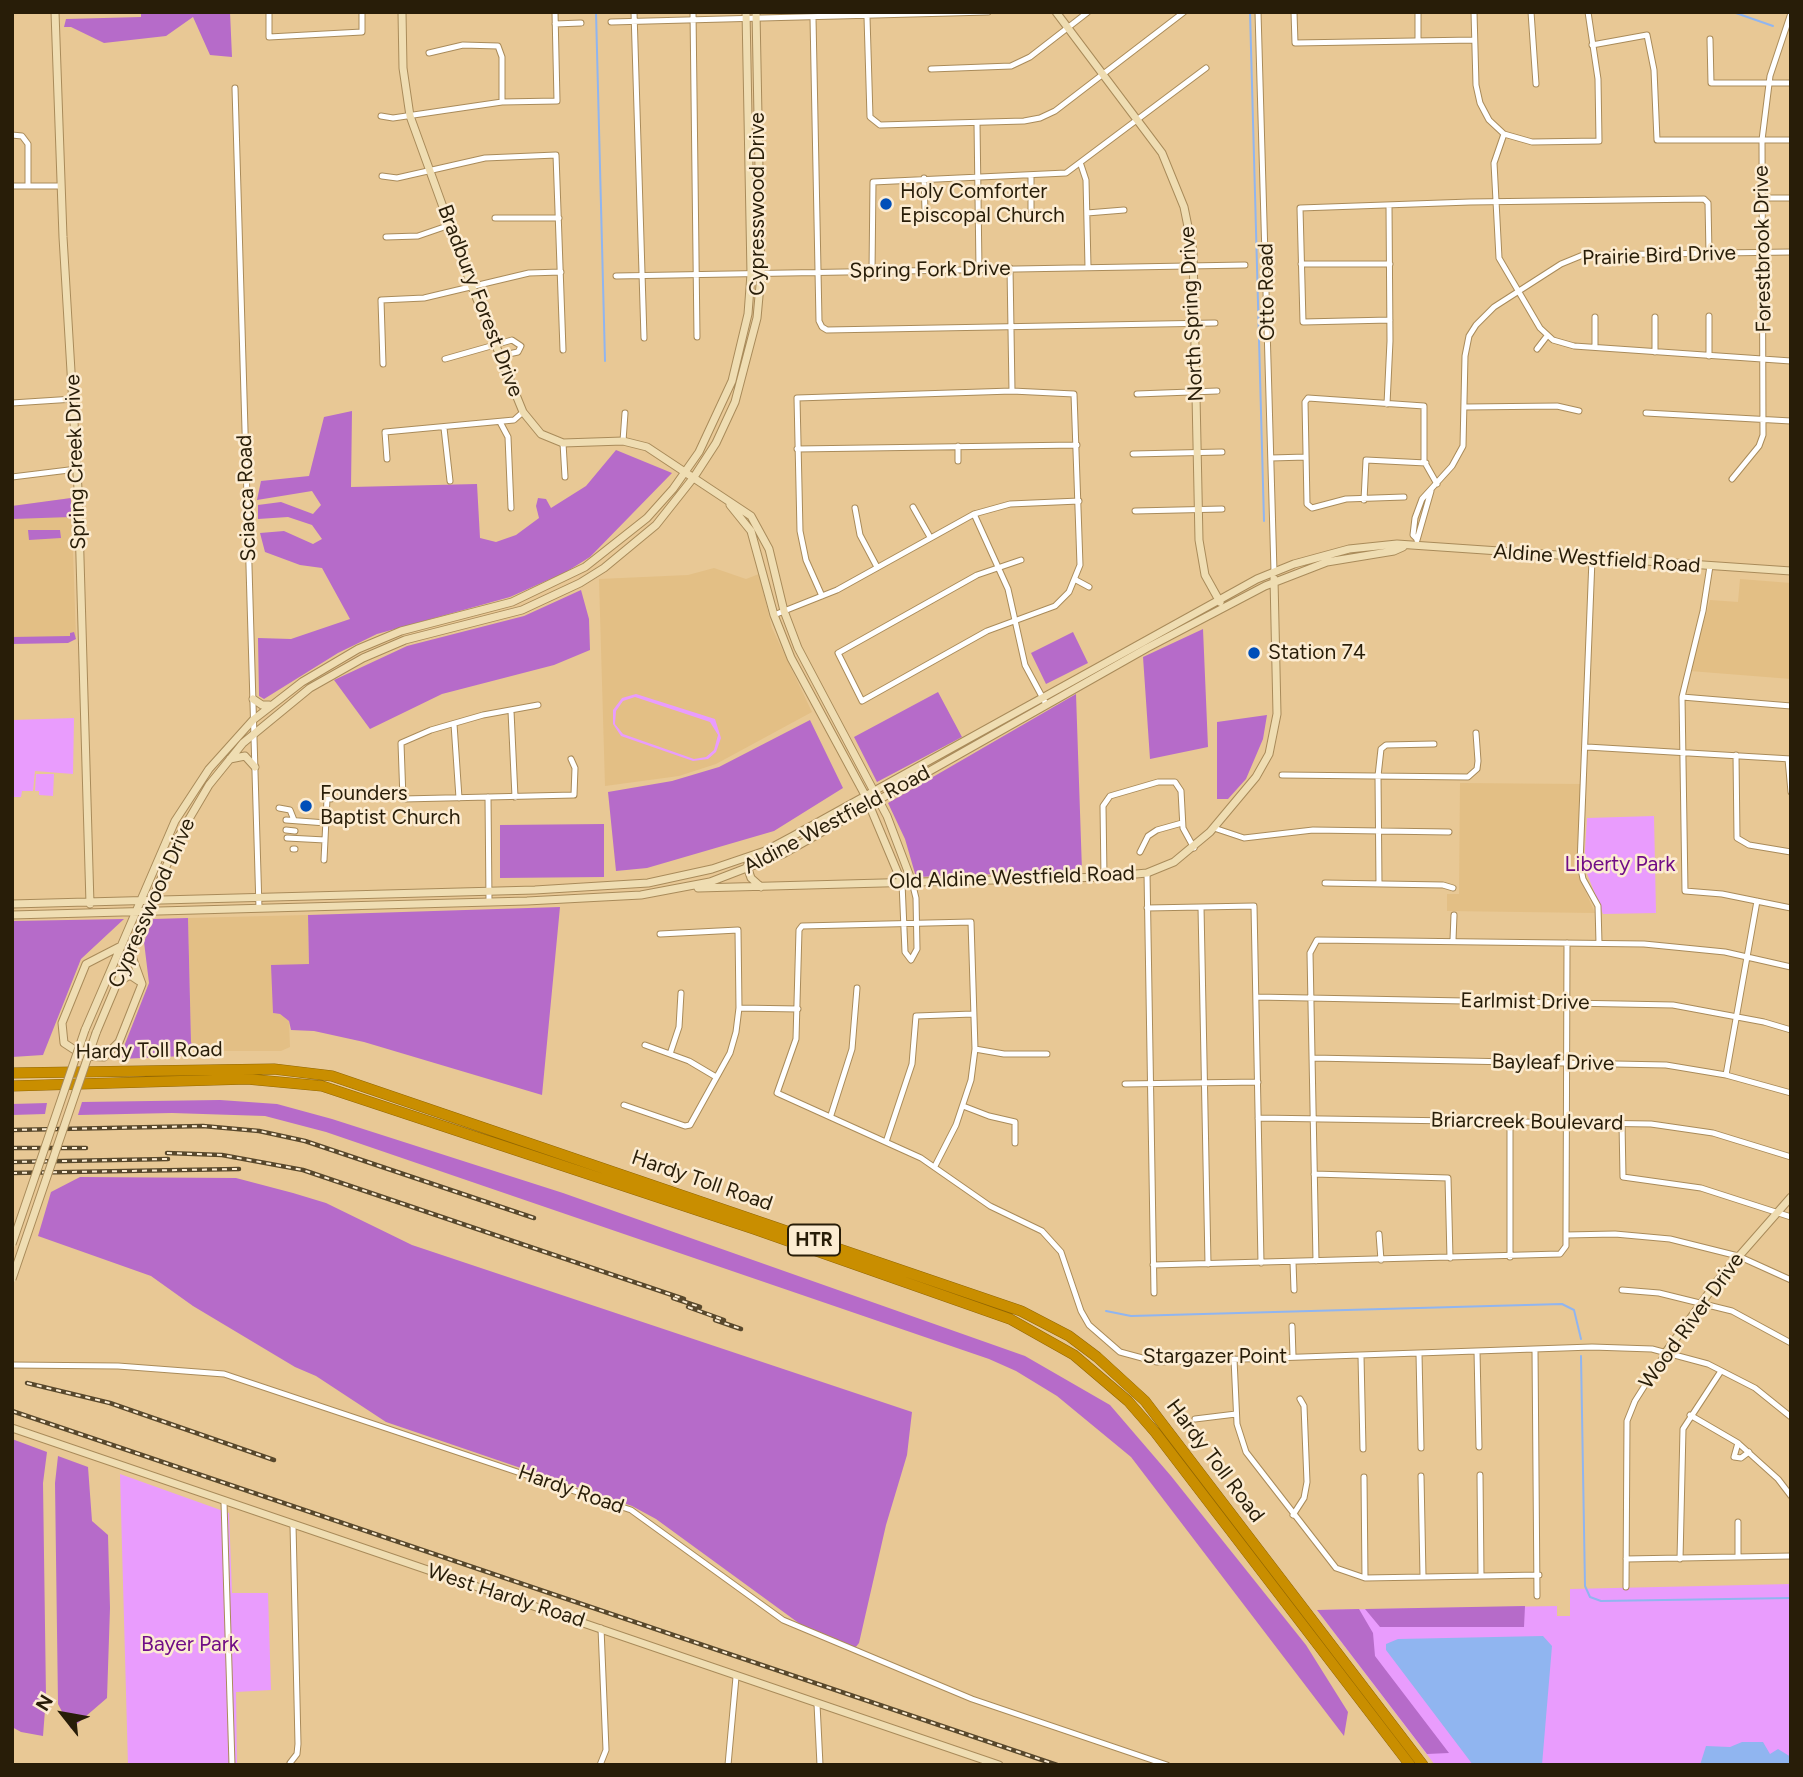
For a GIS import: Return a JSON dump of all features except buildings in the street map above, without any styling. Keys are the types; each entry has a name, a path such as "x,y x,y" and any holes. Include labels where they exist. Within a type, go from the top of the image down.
{"highway":[{"name":"Hardy Toll Road","path":"12,1073 274,1069 332,1076 1021,1311 1087,1350 1145,1401 1423,1764"},
{"name":"Hardy Toll Road","path":"12,1086 247,1079 322,1086 741,1225 1010,1319 1074,1355 1128,1401 1155,1432 1410,1765"}],"main road":[{"name":"Spring Creek Drive","path":"55,12 61,186 74,399 89,911"},
{"name":"Bradbury Forest Drive","path":"402,12 404,68 410,116 472,287 523,412 541,434 563,443"},
{"name":"North Spring Drive","path":"1056,12 1139,119 1162,153 1179,190 1189,228 1193,266 1203,568 1223,609"},
{"name":"Cypresswood Drive","path":"12,1279 96,1033 129,950 193,810 229,759 254,733 316,684 363,658 394,645 537,605 604,568 656,525 694,477 723,430 743,381 755,329 761,274 756,16"},
{"name":"Cypresswood Drive","path":"12,1244 85,1030 107,975 184,805 209,769 253,720 313,674 349,653 393,634 522,598 561,580 604,554 660,504 687,471 709,435 733,378 748,314 751,274 746,17"},
{"path":"749,151 759,151"},
{"path":"733,378 743,381"},
{"path":"563,443 623,441 647,447 687,471 751,516 769,549 784,611 822,698 898,840 912,882"},
{"path":"725,500 751,531 774,615 791,658 865,795 902,883"},
{"path":"632,531 638,541"},
{"name":"Aldine Westfield Road","path":"1150,642 1274,583 1327,562 1394,551 1416,543 1592,559 1791,572"},
{"name":"Aldine Westfield Road","path":"15,904 489,891 668,880 745,859 793,836 940,754 1044,701 1274,571 1349,549 1371,545 1403,547"},
{"name":"Old Aldine Westfield Road","path":"685,888 1104,877 1147,873 1174,862 1194,848 1214,828 1262,769 1274,738 1277,714 1274,571"},
{"path":"561,580 566,590"},
{"path":"766,585 777,582"},
{"path":"482,611 483,622"},
{"path":"393,634 394,645"},
{"path":"313,674 316,684"},
{"path":"814,703 822,698"},
{"path":"253,699 267,706 276,701"},
{"name":"Aldine Westfield Road","path":"15,914 601,897 641,895 685,888 748,869 798,845 944,762 993,729"},
{"path":"940,754 944,762"},
{"path":"229,759 245,756 255,767"},
{"path":"184,805 193,810"},
{"path":"793,836 798,845"},
{"path":"745,859 754,882 762,887"},
{"path":"159,882 160,893 177,900"},
{"path":"601,897 602,886"},
{"path":"346,894 346,906"},
{"path":"15,904 15,914"},
{"path":"110,910 123,914 128,928"},
{"path":"119,947 86,964 62,1023 61,1037 73,1051 98,1058 114,1050 142,984 129,950"},
{"path":"94,959 103,965 107,975"},
{"path":"116,984 130,975 142,984"},
{"name":"Wood River Drive","path":"1666,1352 1738,1256 1791,1197"},
{"name":"West Hardy Road","path":"12,1427 224,1502 999,1765"}],"street":[{"path":"269,12 270,37 362,32 362,12"},
{"path":"381,116 410,116 502,102 557,101 555,12"},
{"path":"634,12 644,338"},
{"path":"693,12 697,337"},
{"path":"611,22 693,21 756,16 813,18 988,12"},
{"path":"931,69 1011,66 1030,57 1088,12"},
{"path":"867,17 869,111 872,121 977,123 1040,118 1055,111 1184,12"},
{"name":"Otto Road","path":"1258,12 1274,571"},
{"path":"1294,12 1295,43 1474,40"},
{"path":"1418,12 1418,41"},
{"path":"1474,12 1476,85 1480,103 1489,120 1504,134 1532,142 1598,141 1598,79 1588,12"},
{"path":"1531,12 1536,83"},
{"name":"Forestbrook Drive","path":"1732,479 1759,446 1764,419 1762,140 1769,83 1791,13"},
{"path":"813,18 819,321 827,330 1215,323"},
{"path":"555,24 581,23"},
{"path":"1591,45 1647,35 1654,70 1657,139 1791,140"},
{"path":"1710,39 1711,83 1791,83"},
{"path":"429,53 463,45 498,46 502,57 502,102"},
{"path":"394,69 404,68"},
{"path":"872,271 873,182 1066,173 1081,165 1206,68"},
{"name":"Sciacca Road","path":"235,88 259,908"},
{"path":"977,123 979,269"},
{"path":"1504,134 1494,163 1499,258 1517,292 1547,336 1563,344 1791,361"},
{"path":"12,135 24,138 28,148 28,186"},
{"path":"382,176 397,178 485,159 556,155 563,349"},
{"path":"1081,165 1086,180 1088,267"},
{"path":"1031,175 1031,210"},
{"path":"925,178 925,211"},
{"path":"12,187 61,186"},
{"path":"1762,198 1791,198"},
{"path":"1390,320 1303,322 1300,208 1704,199 1708,203 1709,253"},
{"path":"1387,404 1390,320 1389,206"},
{"path":"1087,212 1124,210"},
{"path":"495,218 559,218"},
{"path":"386,237 418,236 450,225"},
{"name":"Prairie Bird Drive","path":"1416,543 1431,491 1461,450 1466,407 1465,356 1469,337 1484,315 1563,260 1598,254 1791,252"},
{"path":"1301,264 1390,264"},
{"name":"Spring Fork Drive","path":"616,276 1245,265"},
{"path":"1010,268 1012,391"},
{"path":"383,364 381,300 424,298 529,273 561,272"},
{"path":"1709,316 1709,356"},
{"path":"1595,317 1595,347"},
{"path":"1655,352 1656,317"},
{"path":"1536,349 1547,336"},
{"path":"445,359 512,340 521,346 518,352 499,356"},
{"path":"822,596 802,543 797,398 1012,391 1074,394 1080,565 1076,580 1055,606 987,631 862,701 838,653 997,566 1021,560"},
{"path":"1137,394 1217,391"},
{"path":"12,403 74,399"},
{"path":"1404,496 1346,499 1310,507 1307,504 1306,400 1424,407 1426,464 1437,484"},
{"path":"1466,407 1557,406 1579,411"},
{"path":"387,459 385,432 514,420 523,412"},
{"path":"623,441 625,413"},
{"path":"1646,413 1791,421"},
{"path":"500,422 508,437 511,508"},
{"path":"444,428 450,481"},
{"path":"563,443 565,477"},
{"path":"797,449 1077,444"},
{"path":"958,446 958,461"},
{"path":"1133,454 1223,452"},
{"path":"1271,458 1306,457"},
{"path":"1364,500 1366,460 1426,464"},
{"path":"12,477 76,469"},
{"path":"774,615 822,596 974,514 1010,504 1079,501"},
{"path":"913,507 930,537"},
{"path":"855,508 860,535 877,568"},
{"path":"1135,511 1222,509"},
{"path":"974,514 1007,589 1021,654 1044,701"},
{"path":"1592,559 1587,747 1580,864 1583,879 1598,906 1599,943"},
{"path":"1710,566 1703,611 1682,697 1685,891 1791,908"},
{"path":"1076,580 1088,587"},
{"path":"1682,697 1791,706"},
{"path":"538,705 454,724 401,743 403,799 574,796 575,768 571,759"},
{"path":"511,711 514,797"},
{"path":"454,724 459,798"},
{"path":"1282,775 1468,777 1477,769 1476,733"},
{"path":"1379,884 1378,776 1381,749 1386,745 1434,744"},
{"path":"1587,747 1789,759 1791,792"},
{"path":"1736,755 1737,838 1749,845 1791,852"},
{"path":"1104,877 1103,806 1110,796 1171,780 1181,791 1182,823 1194,848"},
{"path":"488,797 489,901"},
{"path":"324,860 327,799 331,799"},
{"path":"279,808 290,810 294,820"},
{"path":"286,820 326,823"},
{"path":"1140,852 1149,836 1157,830 1182,823"},
{"path":"1214,828 1253,838 1313,830 1449,832"},
{"path":"286,830 296,830 290,838 325,840"},
{"path":"1147,873 1154,1293"},
{"path":"902,883 905,952 911,960 916,954 912,882"},
{"path":"1325,883 1443,885 1453,888"},
{"path":"1727,1075 1757,901"},
{"path":"1147,908 1254,905 1261,1263"},
{"path":"1201,907 1208,1264"},
{"path":"1453,940 1454,915"},
{"path":"739,1008 798,1009 799,935 802,926 916,921 971,922 975,1049 971,1080 963,1106 935,1166"},
{"path":"624,1105 690,1125 733,1044 739,1008 738,930 660,934"},
{"path":"1316,1261 1311,947 1317,940 1599,943 1696,948 1747,956 1791,968"},
{"path":"1153,1265 1553,1256 1564,1251 1567,943"},
{"path":"831,1115 852,1049 857,988"},
{"path":"670,1054 679,1027 681,993"},
{"name":"Earlmist Drive","path":"1256,997 1673,1005 1791,1030"},
{"name":"Stargazer Point","path":"798,1009 793,1054 777,1093 831,1115 935,1166 990,1206 1049,1237 1061,1252 1081,1311 1089,1325 1120,1352 1157,1362 1627,1346 1689,1357 1755,1388 1791,1417"},
{"path":"886,1142 912,1064 916,1016 973,1014"},
{"path":"645,1045 697,1065 716,1077"},
{"path":"975,1049 1004,1054 1047,1054"},
{"name":"Bayleaf Drive","path":"1312,1058 1666,1065 1727,1075 1791,1093"},
{"path":"1125,1084 1258,1082"},
{"path":"963,1106 1016,1122 1015,1143"},
{"name":"Briarcreek Boulevard","path":"1258,1118 1622,1123 1713,1133 1791,1157"},
{"path":"1510,1122 1510,1257"},
{"path":"1622,1123 1623,1177 1702,1188 1791,1217"},
{"path":"1314,1174 1448,1178 1450,1258"},
{"path":"1379,1234 1381,1260"},
{"path":"1566,1235 1615,1234 1670,1239 1738,1256 1791,1280"},
{"path":"1293,1262 1294,1290"},
{"path":"1622,1290 1658,1293 1732,1311 1791,1343"},
{"path":"1293,1326 1293,1356"},
{"path":"1535,1349 1539,1575 1537,1596"},
{"path":"1477,1352 1479,1447"},
{"name":"Wood River Drive","path":"1626,1587 1627,1421 1634,1401 1666,1352"},
{"path":"1419,1354 1421,1448"},
{"path":"1361,1356 1363,1449"},
{"path":"1234,1359 1236,1415 1246,1452 1329,1563 1345,1573 1365,1578 1539,1575"},
{"name":"Hardy Road","path":"12,1365 118,1366 224,1374 631,1510 792,1624 972,1699 1167,1765"},
{"path":"1680,1559 1681,1438 1690,1415 1721,1371"},
{"path":"1293,1515 1304,1498 1307,1482 1304,1406 1300,1399"},
{"path":"1195,1419 1236,1415"},
{"path":"1690,1415 1738,1443 1782,1482 1791,1496"},
{"path":"1738,1443 1734,1457 1741,1458 1748,1452"},
{"path":"1480,1475 1481,1576"},
{"path":"1421,1476 1423,1576"},
{"path":"1364,1477 1365,1578"},
{"path":"224,1502 232,1765"},
{"path":"1738,1522 1738,1557"},
{"path":"290,1763 296,1755 298,1744 293,1525"},
{"path":"1626,1559 1791,1556"},
{"path":"600,1765 606,1750 601,1628"},
{"path":"728,1765 736,1676"},
{"path":"817,1704 820,1765"}],"shaded area":[{"path":"141,12 230,12 232,57 210,55 193,17 166,36 104,43 71,27 64,27 66,19 141,17"},
{"path":"352,411 351,487 477,484 480,538 496,542 516,535 539,518 536,506 538,498 546,499 551,508 586,486 616,450 672,473 590,557 566,572 510,597 377,634 338,653 264,699 259,696 258,638 291,639 350,619 322,568 300,565 265,552 260,533 284,531 313,544 322,539 312,525 288,517 258,519 258,505 281,502 313,514 321,505 312,491 257,500 261,481 309,476 324,417"},
{"path":"71,498 76,637 12,639 12,506"},
{"path":"71,498 71,517 12,519 12,506"},
{"path":"28,530 60,530 61,538 29,540"},
{"path":"714,568 746,579 759,574 772,628 812,712 716,764 679,776 605,786 599,579 688,575"},
{"path":"1740,579 1791,583 1791,679 1690,671 1710,600 1738,602"},
{"path":"581,590 589,619 590,650 554,665 442,694 370,729 334,680 407,646 524,616"},
{"path":"1203,629 1208,747 1150,759 1143,657"},
{"path":"74,632 76,639 68,643 12,644 12,637 70,636 70,633"},
{"path":"1073,632 1088,663 1046,684 1031,653"},
{"path":"938,692 962,737 877,782 854,737"},
{"path":"1076,694 1082,871 916,877 905,839 888,803"},
{"path":"1267,715 1263,739 1246,779 1228,799 1217,799 1217,722"},
{"path":"810,720 843,788 774,831 647,868 616,871 608,792 672,781 719,767"},
{"path":"1460,783 1581,784 1577,872 1595,913 1447,911 1447,894 1459,894"},
{"path":"604,824 604,877 500,878 500,825"},
{"path":"560,907 542,1095 364,1042 314,1031 291,1030 289,1021 280,1014 273,1013 271,965 309,964 308,915"},
{"path":"308,915 309,964 273,1013 280,1014 289,1021 290,1047 281,1051 197,1051 191,1042 188,918"},
{"path":"188,918 191,1042 194,1048 185,1056 119,1059 149,983 144,942 153,919"},
{"path":"124,919 81,959 43,1055 12,1057 12,921"},
{"path":"220,1100 277,1104 332,1119 563,1193 1025,1356 1110,1405 1171,1476 1306,1645 1348,1712 1344,1736 1131,1457 1057,1396 1016,1371 989,1359 326,1132 265,1116 172,1113 78,1115 82,1102"},
{"path":"47,1103 45,1114 12,1115 12,1104"},
{"path":"80,1177 236,1178 293,1193 326,1203 412,1245 912,1412 907,1455 886,1525 859,1643 855,1648 800,1624 656,1519 632,1506 386,1422 316,1376 295,1367 193,1306 151,1276 38,1236 51,1192"},
{"path":"12,1439 47,1452 43,1483 46,1697 43,1736 21,1732 12,1727"},
{"path":"58,1456 88,1467 92,1521 108,1535 110,1608 107,1698 71,1729 58,1704 55,1483"},
{"path":"1525,1606 1524,1627 1380,1627 1365,1609"},
{"path":"1359,1609 1373,1633 1375,1656 1449,1753 1427,1754 1317,1610"}],"green space":[{"path":"636,694 715,719 721,738 716,752 708,759 693,761 621,736 613,724 613,710 622,698","holes":["635,697 710,722 718,735 714,750 706,757 694,759 623,734 615,724 616,711 623,701"]},
{"path":"74,718 73,774 35,771 33,791 22,791 21,797 12,797 12,720"},
{"path":"36,774 54,774 53,796 39,795 39,791 35,791"},
{"name":"Liberty Park","path":"1654,816 1656,913 1603,914 1584,866 1587,818"},
{"name":"Bayer Park","path":"120,1474 229,1513 232,1593 268,1593 271,1690 236,1692 237,1765 128,1765"},
{"path":"1791,1584 1791,1765 1435,1765 1317,1610 1557,1606 1557,1616 1570,1616 1570,1589"}],"water":[{"path":"1543,1636 1552,1646 1542,1765 1473,1765 1386,1650 1386,1644 1398,1639"},
{"path":"1742,1742 1763,1742 1770,1754 1778,1749 1791,1757 1791,1765 1700,1765 1706,1746 1730,1747"}],"waterway":[{"path":"596,12 605,361"},
{"path":"1250,12 1264,521"},
{"path":"1733,12 1773,26"},
{"path":"1106,1311 1131,1316 1562,1304 1574,1310 1581,1339"},
{"path":"1581,1356 1585,1586 1590,1597 1601,1601 1791,1598"}],"railway":[{"path":"12,1130 203,1126 259,1131 305,1141 534,1218"},
{"path":"12,1148 86,1148"},
{"path":"167,1153 222,1155 303,1170 684,1299"},
{"path":"12,1162 168,1159"},
{"path":"12,1173 239,1169"},
{"path":"673,1298 700,1307"},
{"path":"688,1307 724,1320"},
{"path":"715,1320 741,1329"},
{"path":"27,1383 110,1403 274,1460"},
{"path":"12,1411 1057,1765"}],"place":[{"name":"Holy Comforter Episcopal Church","path":"886,204"},
{"name":"Station 74","path":"1254,653"},
{"name":"Founders Baptist Church","path":"306,806"}]}
